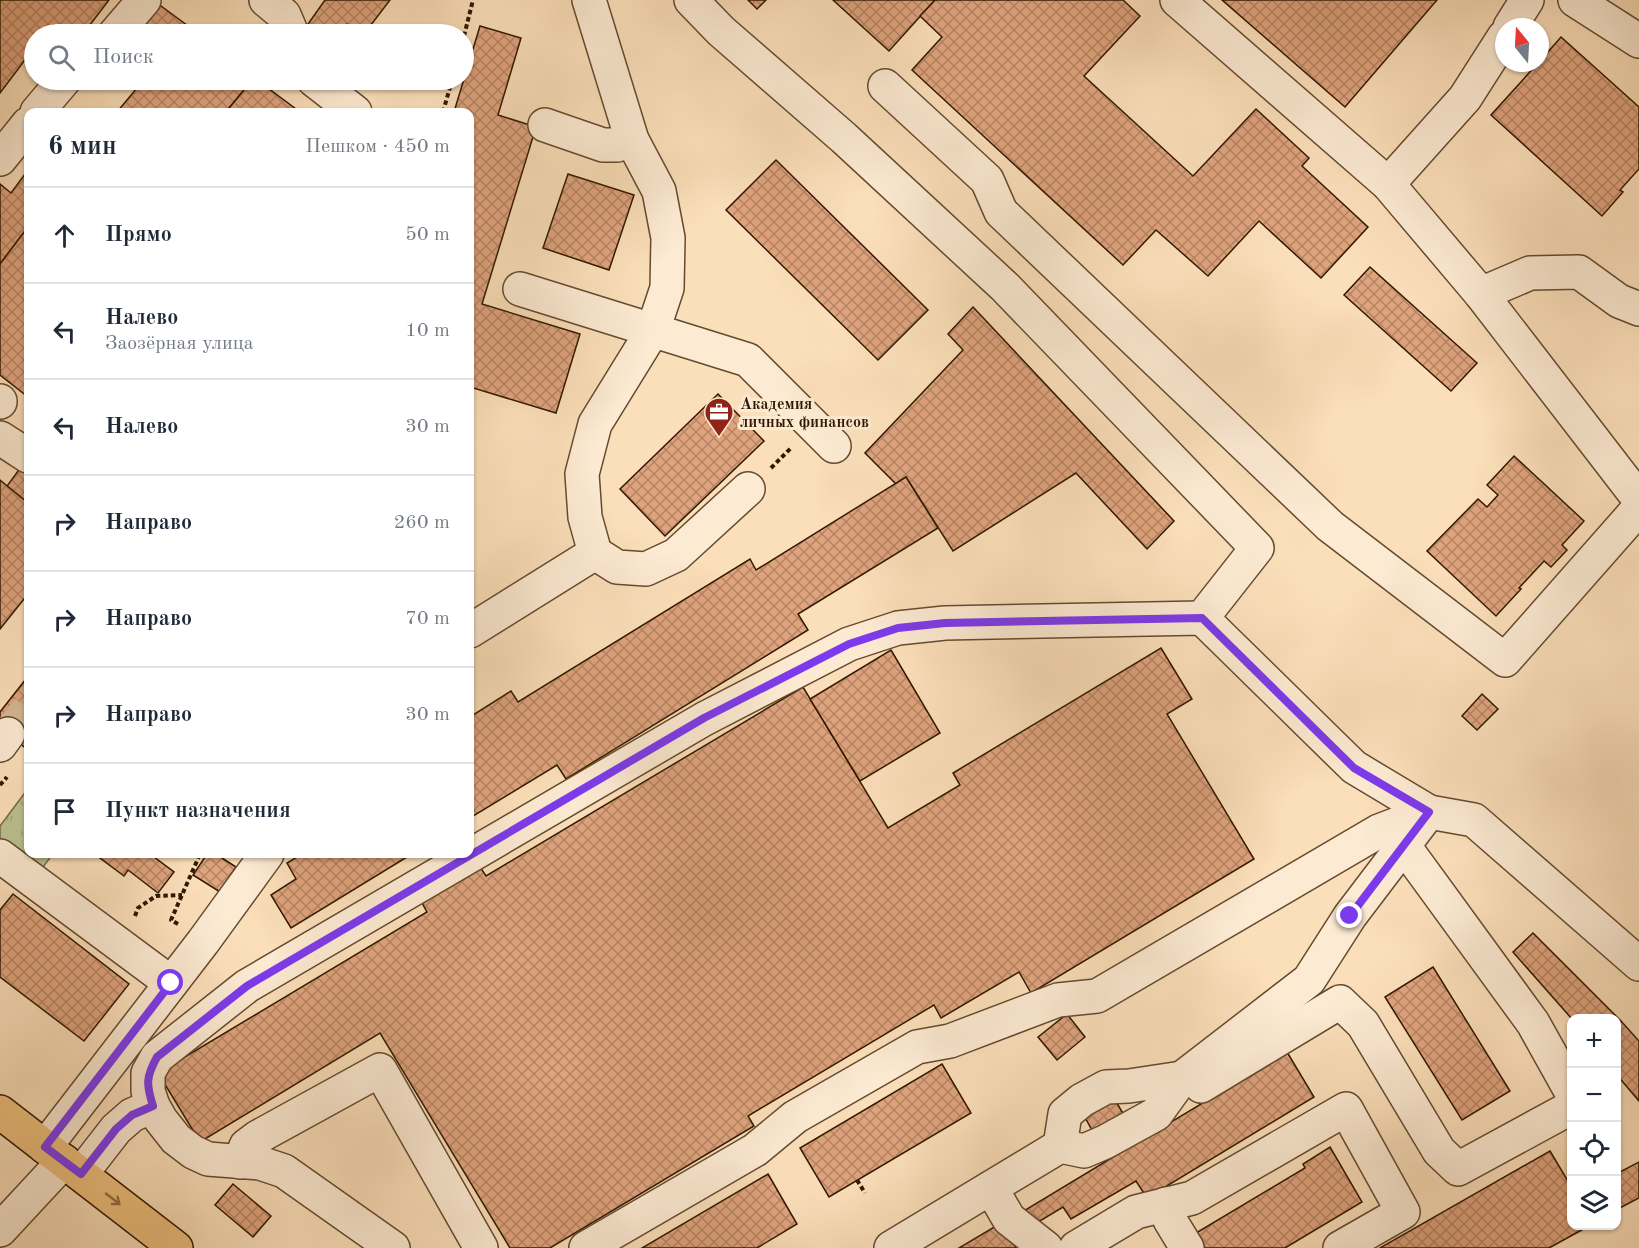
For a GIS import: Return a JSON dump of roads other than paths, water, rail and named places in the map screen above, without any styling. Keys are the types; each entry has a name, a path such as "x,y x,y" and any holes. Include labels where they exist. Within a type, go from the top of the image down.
{"main road":[{"path":"0,1112 176,1248"}],"street":[{"path":"124,24 144,0"},
{"path":"266,0 284,15 288,24"},
{"path":"589,0 632,140 659,191 668,238 668,288 653,330 595,424 582,474 585,517 595,553 617,567 646,569 676,555 748,489"},
{"path":"691,0 722,31 844,138 1005,287 1257,548 1202,618"},
{"path":"1177,0 1388,184 1481,294 1639,499"},
{"path":"1516,18 1527,0"},
{"path":"1575,0 1639,41"},
{"path":"1388,184 1465,98 1495,51"},
{"path":"885,86 987,180 1001,212 1330,526 1505,660 1639,508"},
{"path":"41,108 56,90"},
{"path":"327,90 350,108"},
{"path":"545,125 603,145 617,145 632,140"},
{"path":"0,159 24,129"},
{"path":"1481,294 1530,273 1579,272 1619,301 1639,309"},
{"path":"520,288 748,360 824,436"},
{"path":"0,438 24,453"},
{"path":"474,629 595,553"},
{"path":"474,853 704,718 849,644 898,628 945,623 1202,618 1354,768 1429,812 1474,820 1639,964"},
{"path":"1156,1114 1182,1078 1309,980 1350,916 1429,812"},
{"path":"586,1248 754,1150 795,1117 917,1047 950,1041 1058,1000 1097,996 1379,831 1429,812"},
{"path":"1404,846 1533,1023 1567,1084"},
{"path":"0,856 171,983"},
{"path":"0,1230 63,1161 171,983 264,858"},
{"path":"393,1248 284,1171 260,1163 208,1159 193,1152 176,1139 153,1106 148,1091 148,1073 157,1057 247,986 465,858"},
{"path":"891,1248 1049,1153 1084,1151 1105,1142 1156,1114 1340,1002 1363,1024 1439,1151 1458,1169 1567,1110"},
{"path":"240,1162 246,1146 258,1137 380,1070 481,1248"},
{"path":"1049,1153 1065,1114 1082,1100 1106,1087 1130,1086 1182,1078"},
{"path":"63,1161 116,1129 132,1115 153,1106"},
{"path":"1076,1248 1136,1212 1192,1198 1346,1109 1403,1212 1340,1248"},
{"path":"991,1188 1009,1219 1046,1248"},
{"path":"1166,1204 1170,1220 1186,1248"}],"tunnel":[{"path":"8,734 24,714"}],"place":[{"name":"Академия личных финансов","path":"719,438"}]}
